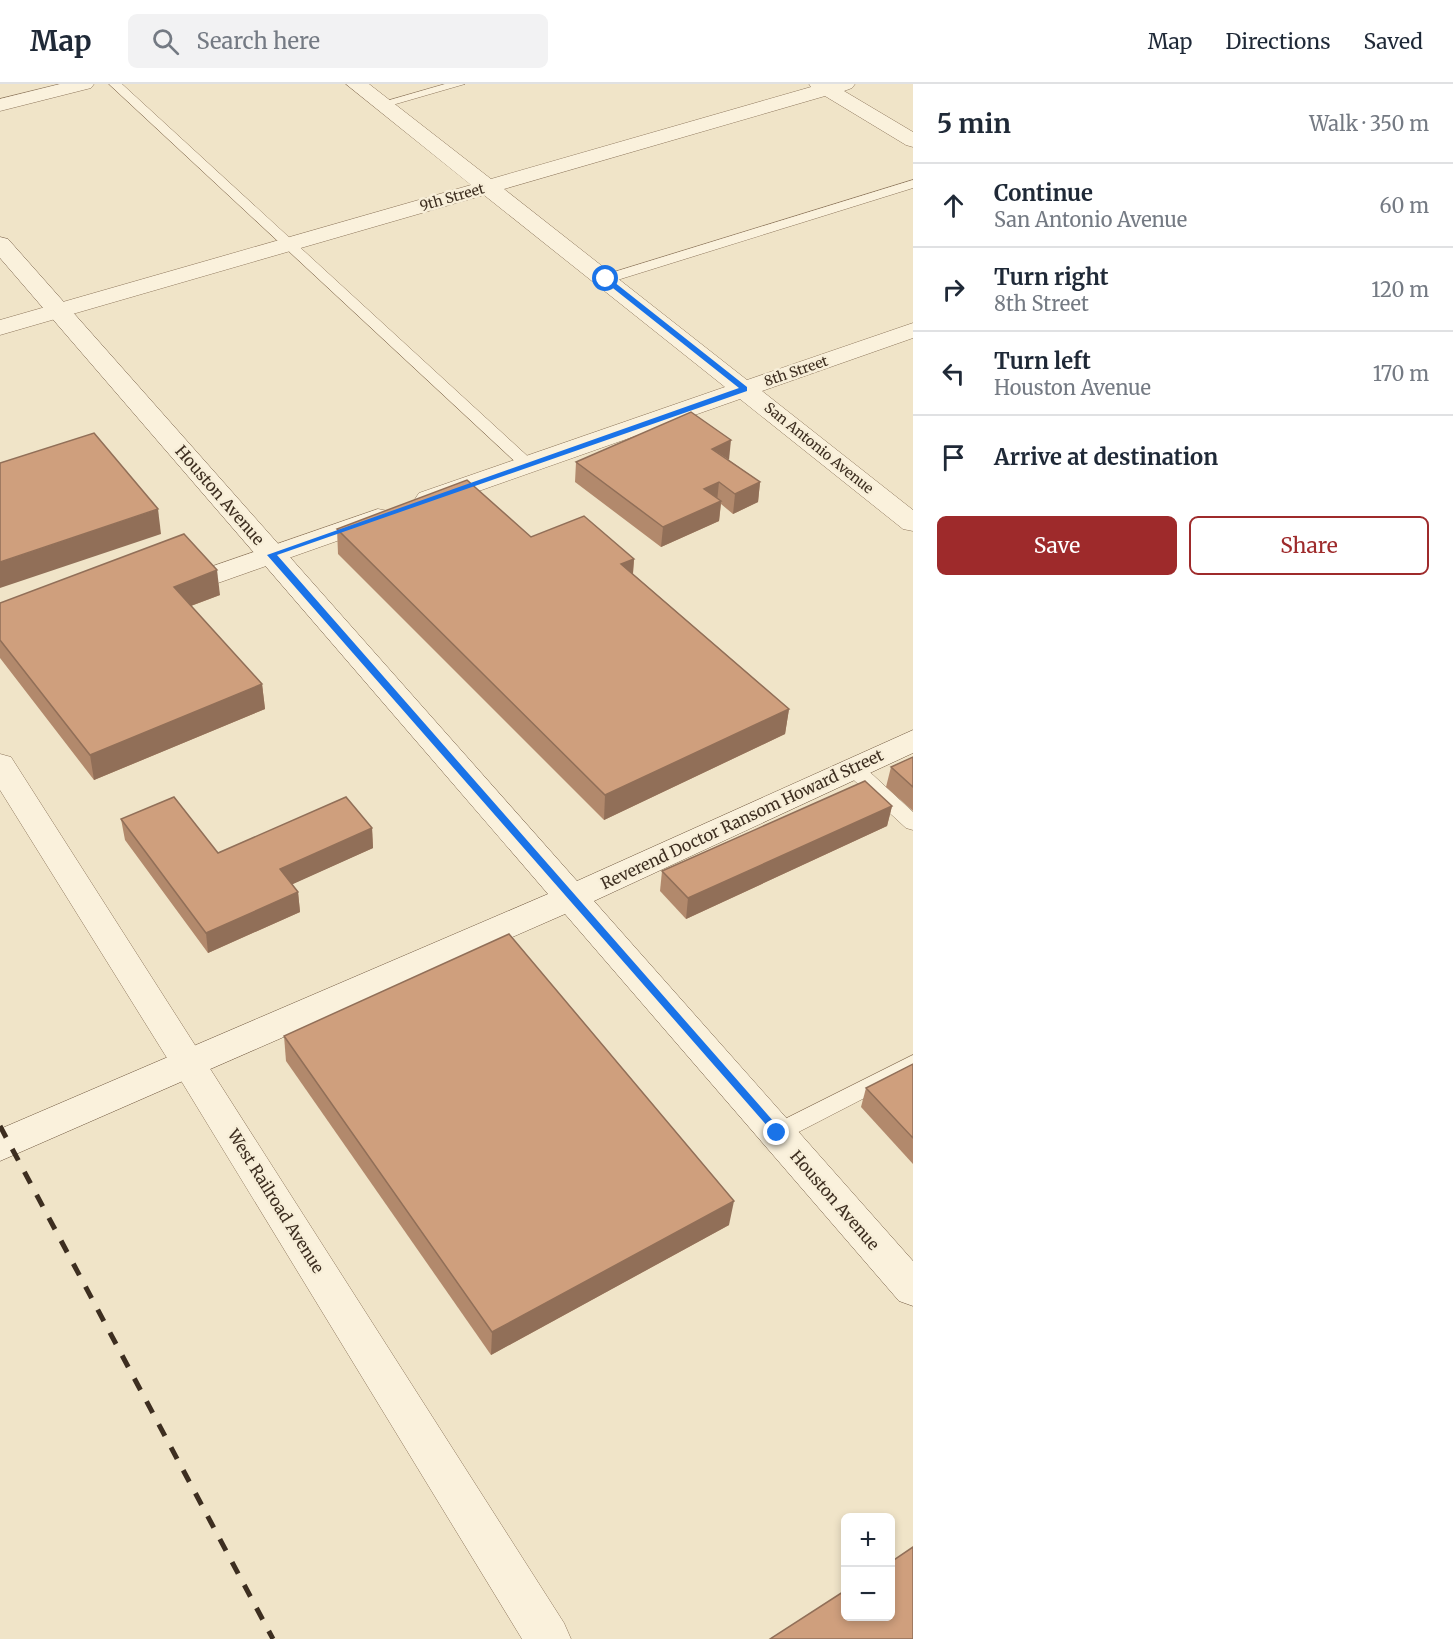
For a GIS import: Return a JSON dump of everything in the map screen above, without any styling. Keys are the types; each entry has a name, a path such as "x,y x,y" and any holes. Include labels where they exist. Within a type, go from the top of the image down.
{"street":[{"path":"0,105 84,84"},
{"name":"San Antonio Avenue","path":"356,84 909,516"},
{"path":"831,86 913,141"},
{"name":"9th Street","path":"0,328 831,86"},
{"name":"Houston Avenue","path":"0,244 913,1289"},
{"name":"8th Street","path":"147,598 913,330"},
{"name":"Reverend Doctor Ransom Howard Street","path":"0,1146 570,898 913,740"},
{"name":"West Railroad Avenue","path":"0,765 190,1064 548,1639"}],"lane":[{"path":"115,84 528,465"},
{"path":"382,104 459,84"},
{"path":"606,279 913,184"},
{"path":"852,767 913,824"},
{"path":"777,1133 913,1063"}],"building":[{"path":"691,412 731,440 712,449 760,482 735,494 719,482 704,489 721,501 663,527 576,462"},
{"path":"94,433 158,509 0,562 0,463"},
{"path":"467,480 531,537 584,516 634,559 621,564 789,709 605,795 337,529"},
{"path":"184,534 217,570 174,587 262,684 90,755 0,640 0,603"},
{"path":"913,757 913,787 891,767"},
{"path":"865,781 892,806 688,898 662,871"},
{"path":"174,797 218,853 346,797 372,828 280,869 298,892 206,933 121,819"},
{"path":"509,934 734,1201 492,1332 284,1036"},
{"path":"913,1064 913,1138 866,1088"},
{"path":"913,1547 913,1639 770,1639 841,1593 841,1621 895,1621 895,1559"}],"railway":[{"path":"0,1126 273,1639"}],"route":[{"path":"606,279 745,389 271,555 777,1133"}]}
